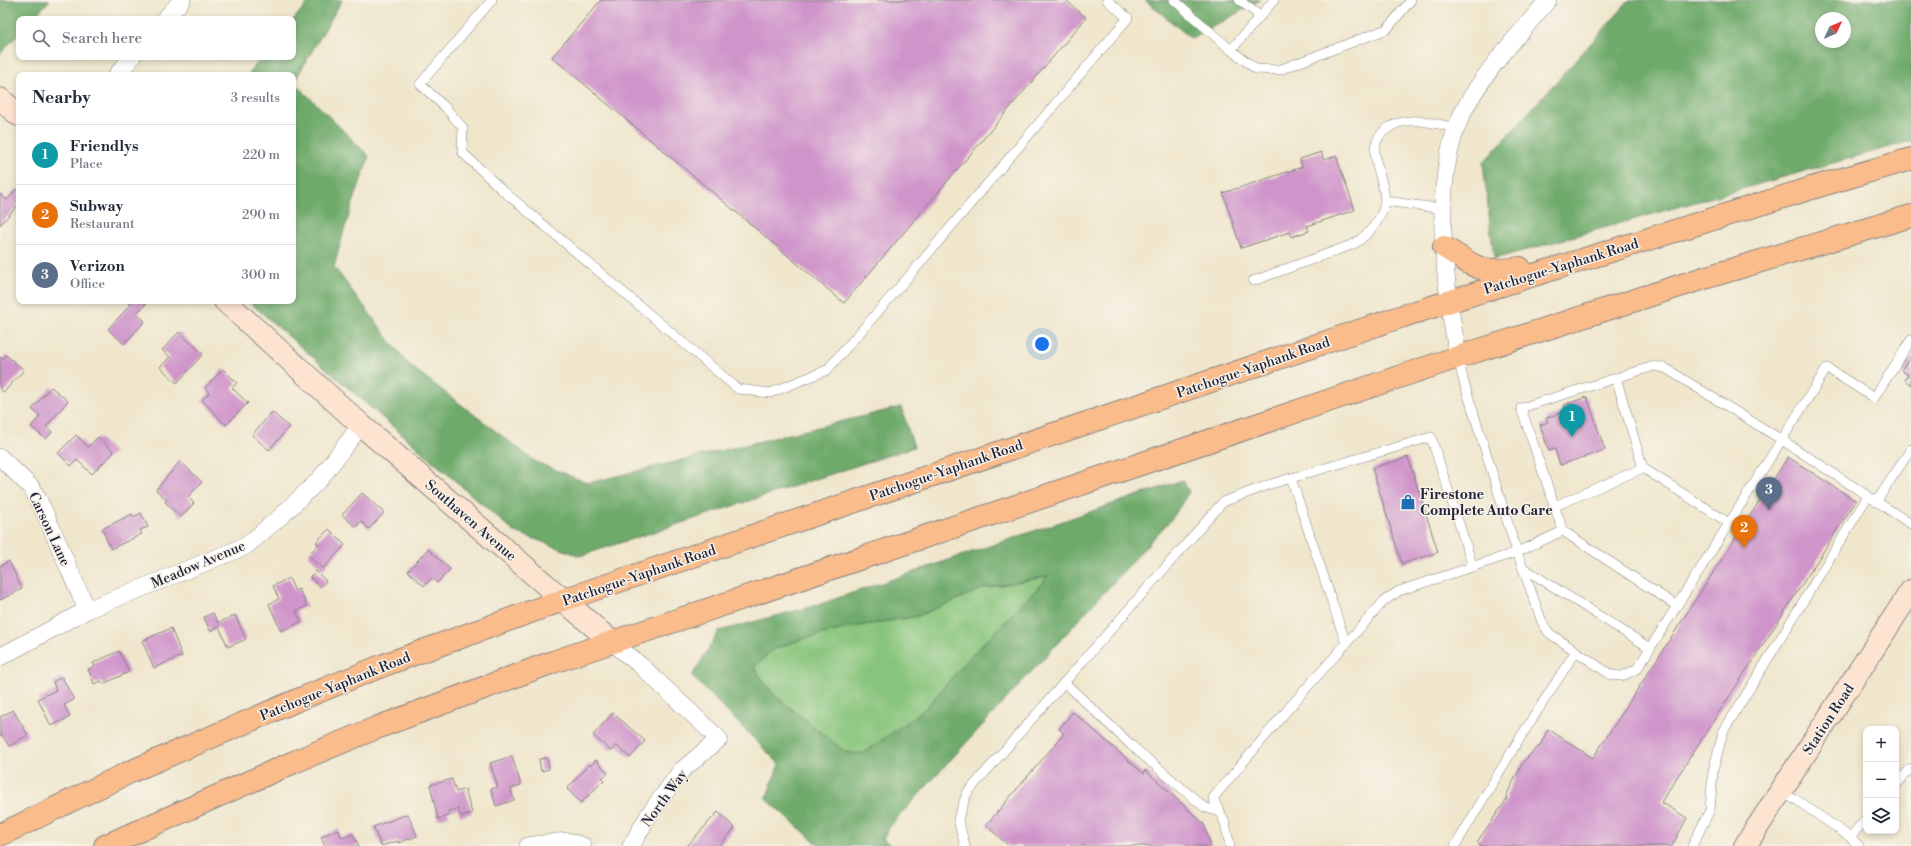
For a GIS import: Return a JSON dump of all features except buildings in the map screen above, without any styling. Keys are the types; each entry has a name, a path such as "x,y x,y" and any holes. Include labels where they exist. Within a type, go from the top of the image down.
{"main road":[{"name":"Patchogue-Yaphank Road","path":"0,835 132,771 287,705 384,665 563,600 1448,302 1588,257 1911,159"},
{"path":"105,846 280,768 376,728 553,662 1458,357 1712,276 1911,216"},
{"path":"1444,247 1480,269 1489,271 1588,257"}],"street":[{"path":"168,16 182,0"},
{"path":"1458,357 1448,302 1444,247 1444,209 1448,162 1457,128 1464,111 1486,75 1548,0"},
{"path":"120,72 130,60"},
{"path":"0,99 16,112"},
{"name":"Southaven Avenue","path":"227,304 361,426 640,665 719,739"},
{"name":"Meadow Avenue","path":"0,657 87,610 246,546 279,518 319,480 361,426"},
{"name":"Carson Lane","path":"0,457 32,488 44,511 87,610"},
{"name":"Station Road","path":"1745,846 1911,591"},
{"name":"North Way","path":"631,846 650,813 681,771 719,739"},
{"path":"528,846 566,841 583,846"}],"lane":[{"path":"492,0 420,84 445,107 462,128 462,152 501,189 738,389 770,393 827,370 916,268 1128,18 1106,0"},
{"path":"1174,0 1231,50 1256,69 1279,70 1387,29 1411,0"},
{"path":"1239,0 1260,16"},
{"path":"1231,50 1274,0"},
{"path":"1253,281 1354,244 1364,238 1380,218 1385,201 1374,151 1378,136 1392,125 1413,120 1457,128"},
{"path":"1385,201 1444,209"},
{"path":"1458,357 1463,379 1517,552 1542,622 1549,633 1611,675 1622,676 1637,669 1827,368 1874,398 1911,340"},
{"path":"1677,606 1563,531 1521,408 1654,366 1665,368 1782,440 1911,524"},
{"path":"1616,378 1643,468 1729,523"},
{"path":"965,846 958,819 967,793 1223,502 1291,478 1431,437 1473,567"},
{"path":"1876,502 1911,449"},
{"path":"1555,506 1643,468"},
{"path":"1291,478 1346,644"},
{"path":"1692,846 1710,810 1713,771 1723,732 1868,496"},
{"path":"1230,846 1225,823 1213,798 1384,601 1399,592 1517,552 1563,531"},
{"path":"1522,567 1650,648"},
{"path":"1455,846 1518,741 1576,651"},
{"path":"1064,682 1134,748 1204,807 1219,812"},
{"path":"1899,782 1911,768"},
{"path":"1780,792 1798,801 1850,837 1859,846"},
{"path":"1850,837 1863,822"}],"green space":[{"path":"0,0 50,0 35,16 16,16 16,36 0,54"},
{"path":"310,0 342,0 296,79 296,72 250,72 260,60 296,60 296,16"},
{"path":"1145,0 1260,0 1192,39"},
{"path":"1630,0 1911,0 1911,141 1494,259 1483,163"},
{"path":"296,84 369,156 345,227 334,267 408,364 536,462 588,483 901,407 914,447 580,556 513,531 251,304 296,304"},
{"path":"1183,480 1189,492 1173,517 891,825 883,839 891,846 820,846 766,799 779,764 692,676 719,631 817,605","holes":["1049,576 966,661 926,708 864,753 847,753 774,695 754,668 770,651 799,640 852,627 918,616 984,588"]},
{"path":"1050,576 966,661 926,708 864,753 847,754 774,695 754,668 770,651 799,640 852,627 918,616 984,588"}],"place":[{"name":"Friendlys","path":"1572,437"},
{"name":"Firestone Complete Auto Care","path":"1408,502"},
{"name":"Verizon","path":"1769,510"},
{"name":"Subway","path":"1744,548"}]}
